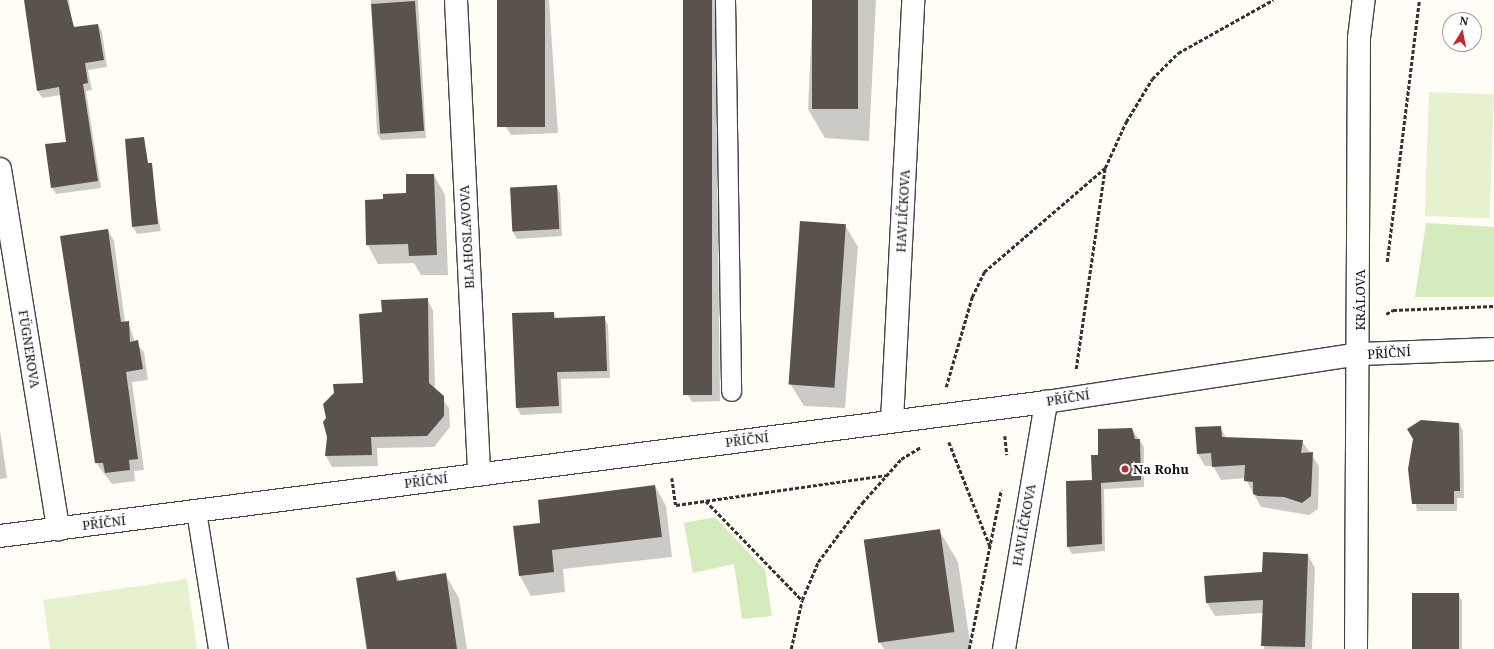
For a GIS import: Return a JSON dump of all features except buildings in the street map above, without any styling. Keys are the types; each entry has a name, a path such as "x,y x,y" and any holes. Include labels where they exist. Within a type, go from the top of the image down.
{"street":[{"name":"BLAHOSLAVOVA","path":"456,0 479,474"},
{"name":"HAVLÍČKOVA","path":"892,421 913,0"},
{"name":"KRÁLOVA","path":"1356,649 1360,354 1359,38 1364,0"},
{"name":"FÜGNEROVA","path":"0,169 58,529"},
{"name":"PŘÍČNÍ","path":"0,536 1046,402 1360,354 1494,349"},
{"name":"HAVLÍČKOVA","path":"1004,649 1046,402"}],"lane":[{"path":"725,0 731,391"},
{"path":"196,511 218,649"}],"path":[{"path":"1073,397 1105,168 1126,122 1152,80 1173,58 1273,0"},
{"path":"1386,271 1420,0"},
{"path":"944,415 946,387 972,297 984,272 1105,168"},
{"path":"1382,310 1381,318 1393,310 1494,306"},
{"path":"1002,435 1008,437 1007,461"},
{"path":"948,439 990,546"},
{"path":"791,649 802,600 818,562 901,459 926,443"},
{"path":"669,450 676,505 887,475"},
{"path":"969,649 1002,484"},
{"path":"706,501 802,600"}],"green space":[{"path":"1429,92 1494,94 1490,218 1425,216"},
{"path":"1426,223 1494,227 1494,297 1415,297"},
{"path":"715,517 765,570 772,616 742,619 734,564 693,573 684,523"},
{"path":"187,579 197,649 50,649 43,600"}],"place":[{"name":"Na Rohu","path":"1125,469"}]}
